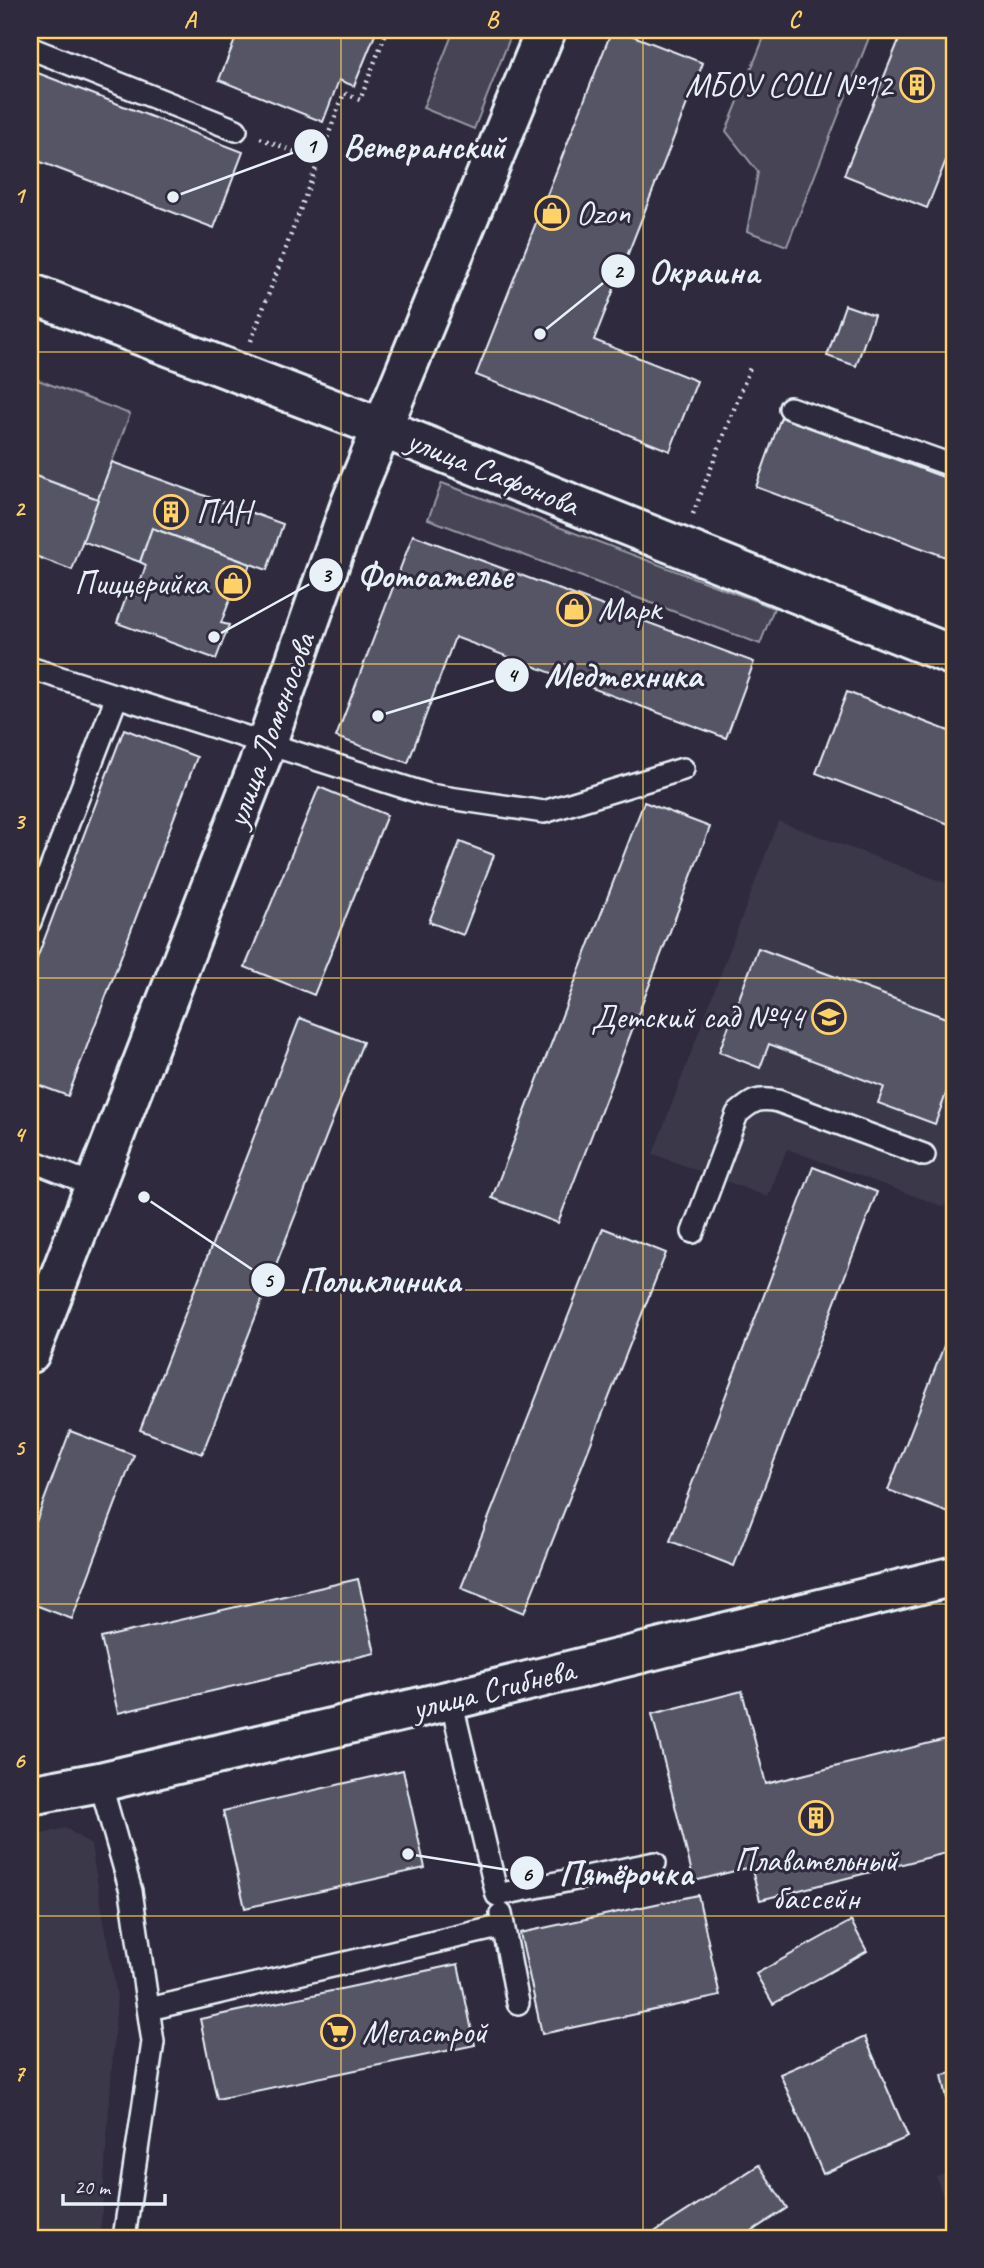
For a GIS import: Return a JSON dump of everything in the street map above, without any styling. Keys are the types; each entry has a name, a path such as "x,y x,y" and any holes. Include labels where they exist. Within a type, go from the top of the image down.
{"street":[{"name":"улица Ломоносова","path":"30,1353 266,745 351,503 546,30"},
{"name":"улица Сафонова","path":"30,293 382,428 954,656"},
{"name":"улица Сгибнева","path":"39,1787 100,1782 452,1700 954,1576"}],"lane":[{"path":"30,48 236,130"},
{"path":"790,408 954,466"},
{"path":"30,668 429,795 544,812 683,769"},
{"path":"30,922 117,696"},
{"path":"693,1232 737,1114 752,1101 765,1098 778,1101 924,1155"},
{"path":"30,1160 96,1186"},
{"path":"452,1700 497,1895 518,2003"},
{"path":"100,1782 131,1891 153,2042 124,2238"},
{"path":"497,1895 655,1863"},
{"path":"149,2009 503,1926"}],"path":[{"path":"239,373 344,93 360,100 387,30"},
{"path":"269,141 318,161"},
{"path":"680,547 750,368"}],"shaded area":[{"path":"454,30 513,30 474,129 423,108"},
{"path":"767,30 872,30 787,246 747,231 758,172 726,131"},
{"path":"30,377 130,414 98,499 30,474"},
{"path":"442,483 774,608 760,644 428,519"},
{"name":"Детский сад №44","path":"778,821 954,886 954,1180 944,1207 787,1149 768,1197 653,1154"},
{"path":"66,1828 91,1845 117,1996 100,2238 30,2238 30,1837"},
{"path":"954,2171 954,2228 936,2177"}],"building":[{"path":"239,30 377,30 354,86 339,80 323,122 219,80"},
{"path":"612,30 703,63 594,340 697,381 670,451 476,375"},
{"name":"МБОУ СОШ №12","path":"903,30 954,30 954,140 927,208 844,175"},
{"path":"30,70 243,152 214,228 30,158"},
{"path":"845,305 874,315 856,366 827,356"},
{"path":"781,417 954,481 954,560 756,487"},
{"name":"ПАН","path":"112,462 283,524 267,570 152,528 140,562 82,541"},
{"path":"30,474 98,499 72,570 30,554"},
{"path":"152,528 250,564 237,599 231,597 221,623 229,625 216,659 117,623 128,592 136,595 146,565 140,562"},
{"path":"413,535 754,662 726,738 455,637 408,763 336,737"},
{"path":"847,692 954,733 954,826 816,773"},
{"path":"124,729 197,757 68,1096 30,1082 30,977"},
{"path":"319,787 387,815 314,995 245,967"},
{"path":"644,802 710,827 558,1223 492,1198"},
{"path":"460,842 494,855 463,935 429,922"},
{"path":"758,948 954,1021 954,1072 935,1124 878,1103 884,1087 769,1044 760,1068 719,1052"},
{"path":"300,1018 363,1042 202,1454 140,1430"},
{"path":"813,1167 877,1192 734,1566 670,1541"},
{"path":"603,1228 666,1253 524,1613 461,1588"},
{"path":"954,1320 954,1501 949,1513 888,1490"},
{"path":"70,1431 134,1455 72,1619 30,1603 30,1538"},
{"path":"358,1579 375,1653 118,1713 101,1638"},
{"name":"Плавательный бассейн","path":"742,1691 766,1784 954,1737 954,1851 760,1900 751,1867 694,1881 652,1714"},
{"path":"403,1770 425,1868 245,1908 223,1811"},
{"name":"Мегастрой","path":"698,1895 720,1996 542,2034 520,1933"},
{"path":"851,1921 867,1951 773,2004 756,1974"},
{"name":"Мегастрой","path":"458,1964 475,2045 217,2099 200,2019"},
{"path":"865,2037 908,2137 823,2174 780,2074"},
{"path":"954,2073 954,2126 953,2126 942,2075"},
{"path":"759,2165 787,2208 741,2238 645,2238"}],"place":[{"name":"МБОУ СОШ №12","path":"917,85"},
{"name":"Ветеранский","path":"173,197"},
{"name":"Ozon","path":"552,213"},
{"name":"Окраина","path":"540,334"},
{"name":"ПАН","path":"171,512"},
{"name":"Пиццерийка","path":"233,583"},
{"name":"Марк","path":"574,609"},
{"name":"Фотоателье","path":"214,637"},
{"name":"Медтехника","path":"378,716"},
{"name":"Детский сад №44","path":"829,1017"},
{"name":"Поликлиника","path":"144,1197"},
{"name":"Плавательный бассейн","path":"816,1818"},
{"name":"Пятёрочка","path":"408,1854"},
{"name":"Мегастрой","path":"338,2032"}]}
